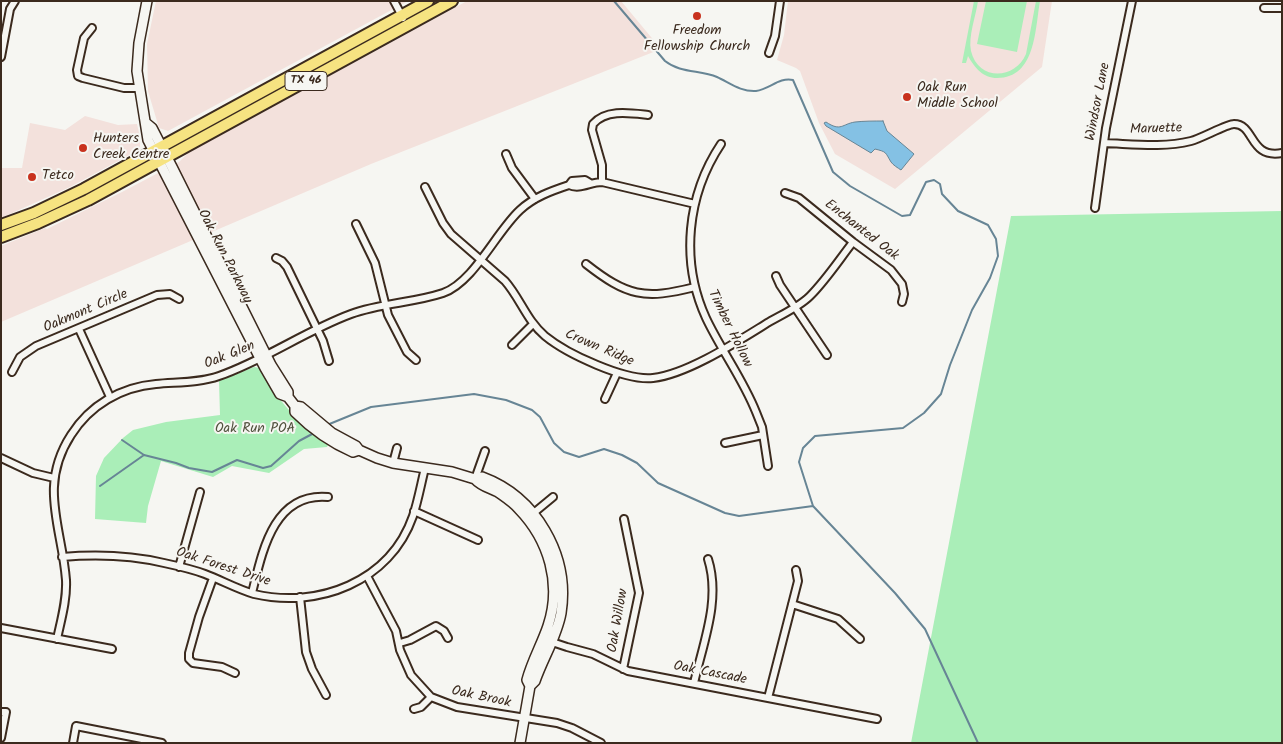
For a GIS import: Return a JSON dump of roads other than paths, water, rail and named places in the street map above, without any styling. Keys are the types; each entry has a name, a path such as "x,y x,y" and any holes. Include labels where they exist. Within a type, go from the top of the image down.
{"main road":[{"name":"TX 46","path":"1,225 34,213 84,189 428,1"},
{"name":"TX 46","path":"1,237 63,212 452,1"},
{"path":"1,231 22,223 34,213"}],"street":[{"path":"8,1 10,8"},
{"path":"1,56 10,8 15,1"},
{"name":"Oak Run Parkway","path":"147,1 138,60 139,88 146,123 152,128 157,149 263,356 270,380 280,394 288,398 295,406 301,407 307,419 343,444 356,446 359,450 394,463 452,472 475,479 482,477 502,486 520,500 552,544 561,574 562,595 560,614 547,640 535,681 530,686 520,743"},
{"path":"394,1 407,26"},
{"path":"769,53 775,36 780,1"},
{"name":"Windsor Lane","path":"1095,208 1104,143 1132,1"},
{"path":"1264,8 1282,8"},
{"path":"92,28 84,38 77,70 78,76 124,88 139,88"},
{"path":"602,182 602,165 592,130 593,124 600,118 614,114 648,115"},
{"name":"Maruette","path":"1104,143 1175,144 1202,138 1233,124 1243,127 1257,146 1264,152 1282,153"},
{"name":"Timber Hollow","path":"721,144 708,166 695,204 690,244 691,267 695,287 706,318 753,404 763,435 768,466"},
{"path":"506,154 512,168 534,199"},
{"name":"Oak Glen","path":"57,639 66,586 54,515 54,478 60,458 71,435 85,417 110,397 130,389 145,386 219,376 353,313 385,304 428,297 449,290 460,283 514,216 534,199 552,190 569,185 572,181 602,182 695,204"},
{"name":"Crown Ridge","path":"425,187 443,223 451,234 509,285 533,324 542,333 557,345 618,373 646,378 670,374 724,349 795,307 813,293 853,242"},
{"name":"Enchanted Oak","path":"785,193 799,198 895,274 904,289 902,302"},
{"path":"356,224 375,263 388,315 405,348 410,356 416,360"},
{"path":"276,258 287,267 326,346 329,361"},
{"path":"586,264 617,286 641,294 660,294 695,287"},
{"path":"776,276 827,355"},
{"name":"Oakmont Circle","path":"12,372 20,358 30,349 157,295 170,294 179,299"},
{"path":"512,345 533,324"},
{"path":"79,329 110,397"},
{"path":"605,400 618,373"},
{"path":"725,443 763,435"},
{"path":"394,463 397,448"},
{"path":"475,479 485,451"},
{"path":"1,458 33,473 54,478"},
{"name":"Oak Forest Drive","path":"62,557 98,555 145,559 179,566 252,593 277,598 300,597 337,591 352,586 367,576 395,549 404,535 414,511 425,468"},
{"path":"179,566 200,492"},
{"path":"252,593 263,548 274,526 296,504 314,497 328,497"},
{"path":"530,515 553,497"},
{"path":"414,511 478,540"},
{"name":"Oak Willow","path":"623,669 639,593 624,519"},
{"path":"694,683 714,596 708,559"},
{"path":"768,698 798,582 796,570"},
{"name":"Oak Brook","path":"367,576 389,615 400,643 400,650 411,675 431,697 457,707 566,725 601,743"},
{"path":"213,578 199,617 189,659 195,664 226,668 235,673"},
{"path":"300,597 306,652 312,669 326,695"},
{"path":"792,604 838,619 860,638"},
{"path":"400,643 410,640 436,626 441,628 448,638"},
{"path":"1,628 112,649"},
{"name":"Oak Cascade","path":"547,640 592,654 623,669 877,719"},
{"path":"414,709 421,707 431,697"},
{"path":"1,738 4,712"},
{"path":"73,743 76,726 162,743"}],"water":[{"path":"883,121 887,131 914,154 901,170 892,163 884,152 875,149 871,153 824,123 826,122 838,127 855,122"}],"waterway":[{"path":"614,1 665,61 677,68 711,75 740,89 751,91 761,90 783,80 793,80 833,172 850,186 902,216 910,215 926,182 934,180 940,184 942,194 958,211 988,225 996,239 998,256 990,278 972,310 950,365 941,394 924,413 903,428 815,436 803,448 799,462 813,506 895,593 925,629 978,743"},
{"path":"327,425 371,407 474,394 506,400 532,410 540,417 554,443 564,452 579,457 604,449 622,455 637,463 658,483 725,513 739,516 813,506"},
{"path":"122,440 144,455 189,468 212,472 237,460 263,468 271,466 299,441 314,433"},
{"path":"100,486 144,455"}],"place":[{"name":"Freedom Fellowship Church","path":"697,16"},
{"name":"Oak Run Middle School","path":"907,97"},
{"name":"Hunters Creek Centre","path":"83,148"},
{"name":"Tetco","path":"32,177"}],"park label":[{"name":"Oak Run POA","path":"255,430"}]}
